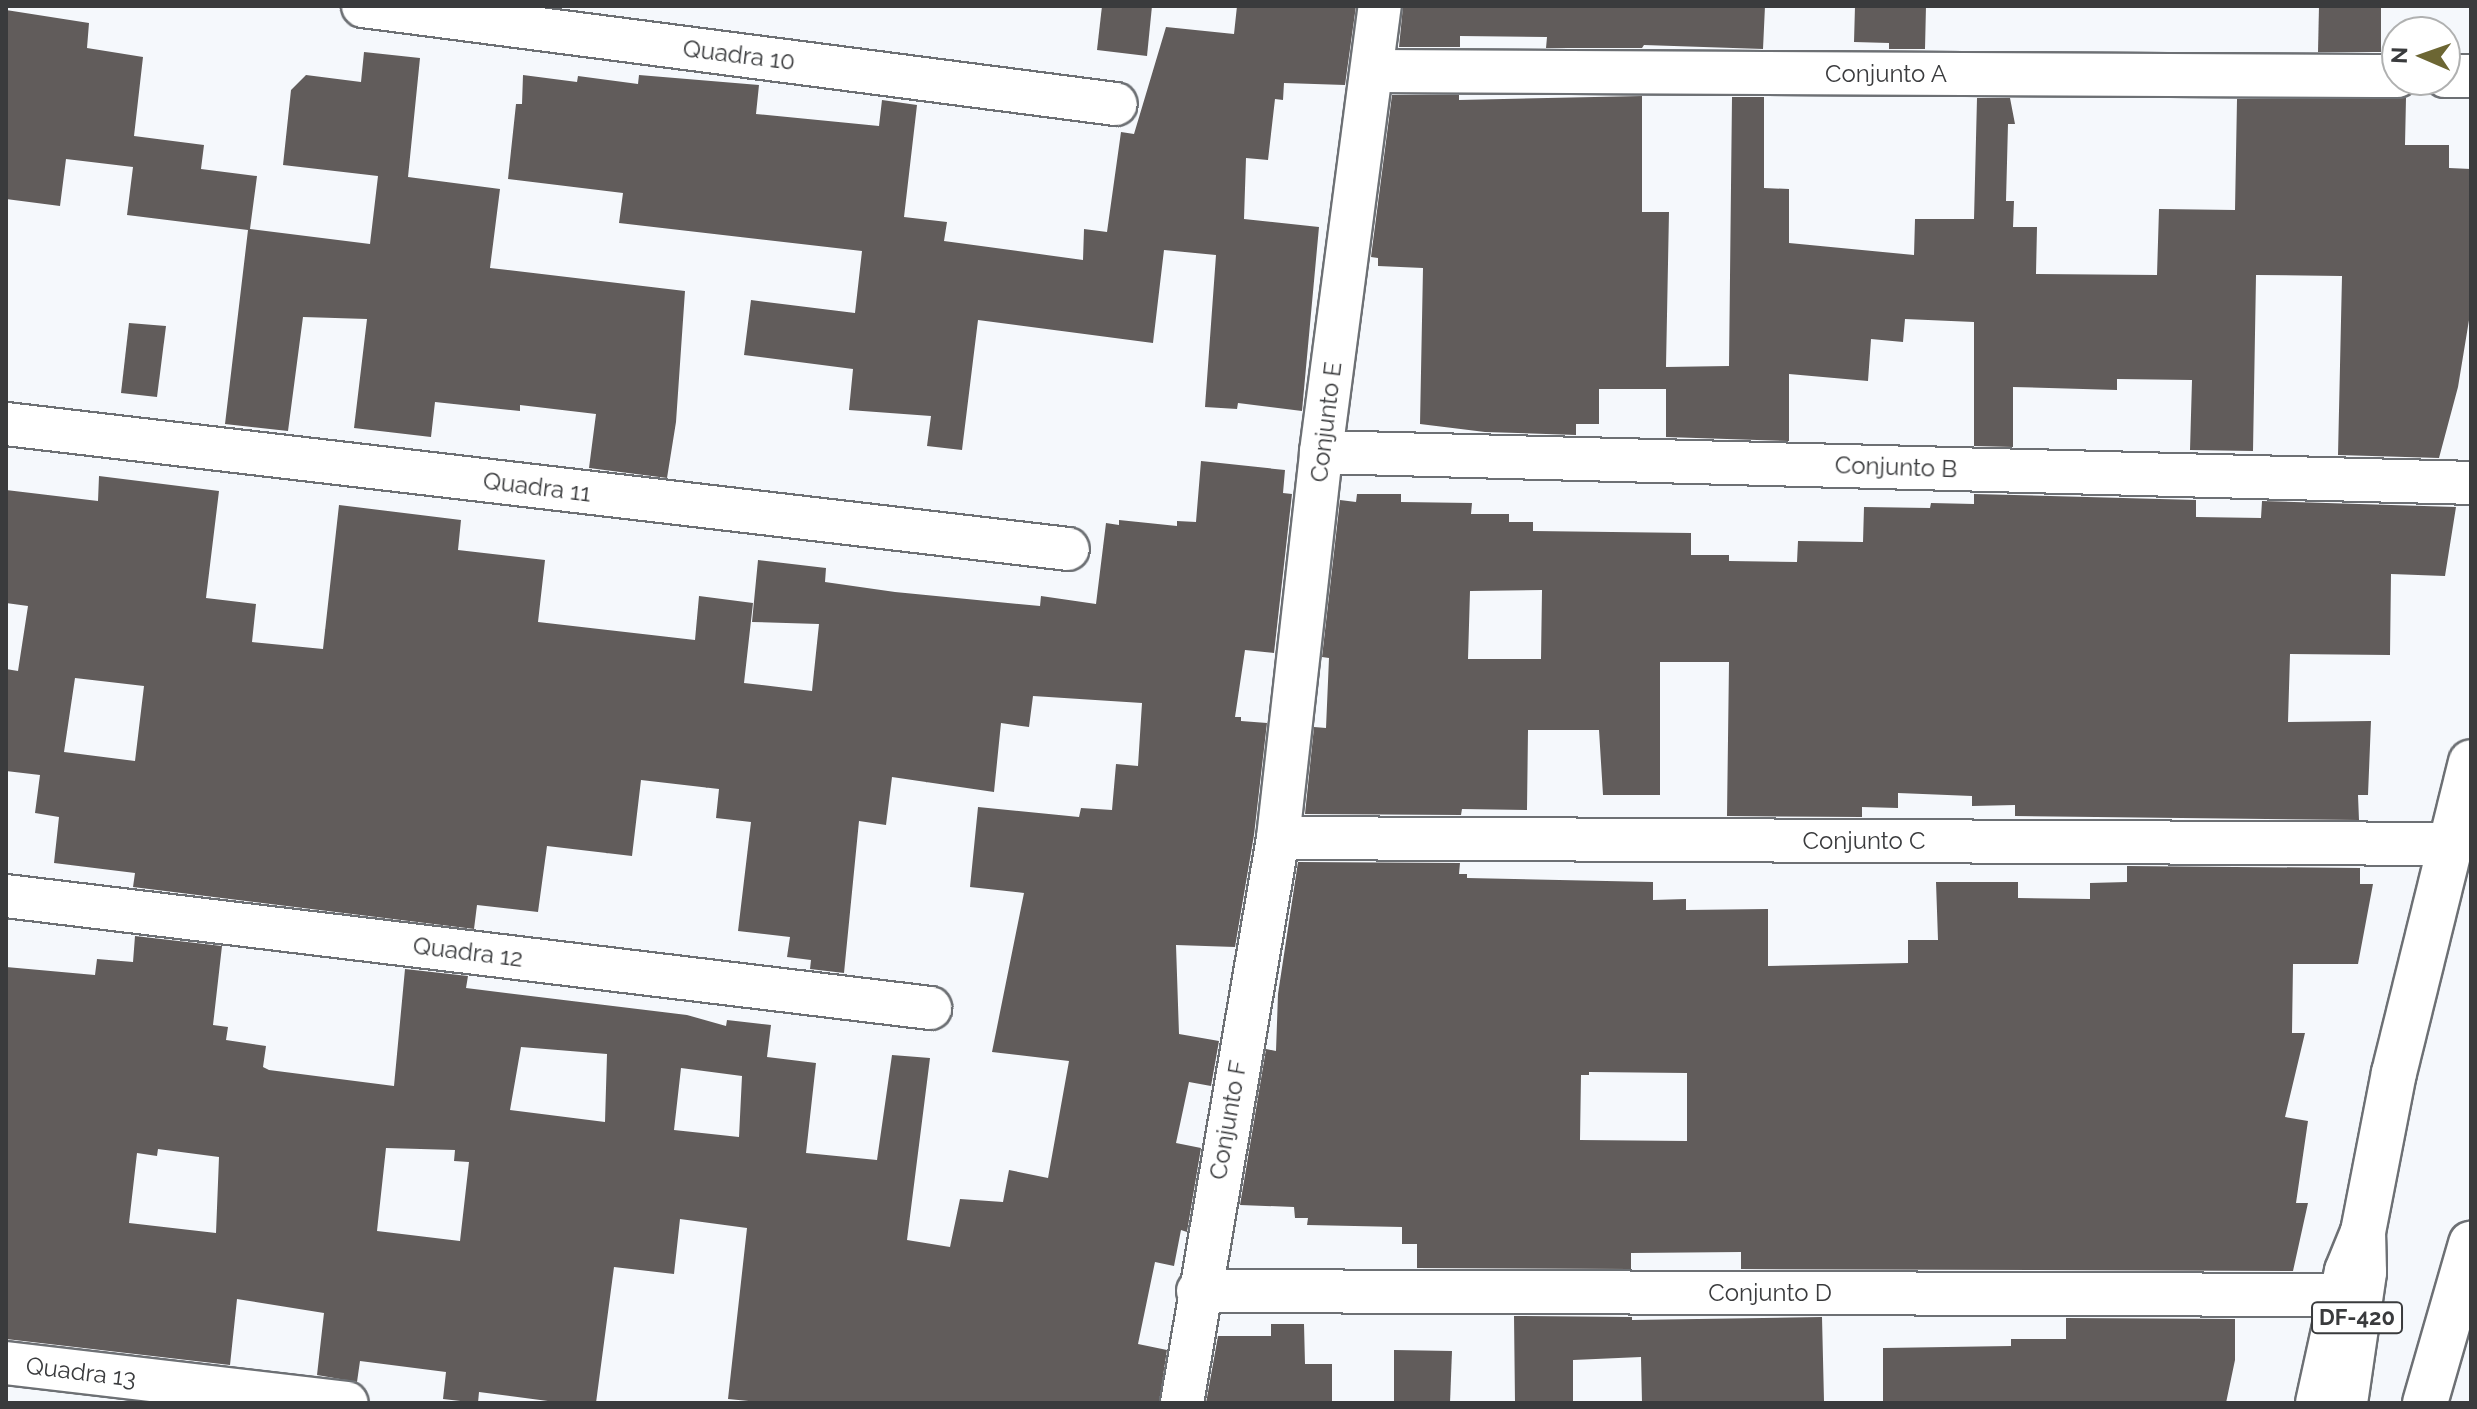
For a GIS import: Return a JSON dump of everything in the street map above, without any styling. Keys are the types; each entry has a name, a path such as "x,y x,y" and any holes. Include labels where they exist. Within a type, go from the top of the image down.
{"main road":[{"name":"DF-420","path":"2345,1403 2364,1272 2363,1232 2394,1073 2471,762"},
{"name":"DF-420","path":"2341,1295 2352,1255 2363,1232"},
{"path":"2425,1403 2471,1244"},
{"path":"2318,1403 2341,1295"}],"street":[{"name":"Quadra 10","path":"363,6 1116,104"},
{"name":"Conjunto E","path":"1278,838 1321,452 1374,71 1380,6"},
{"name":"Conjunto A","path":"1374,71 2381,76"},
{"name":"Quadra 11","path":"6,424 1068,549"},
{"name":"Conjunto B","path":"1321,452 2471,483"},
{"name":"Conjunto C","path":"1278,838 2449,844"},
{"name":"Conjunto F","path":"1182,1403 1198,1291 1278,838"},
{"name":"Quadra 12","path":"6,896 930,1008"},
{"name":"Conjunto D","path":"1198,1291 2341,1295"},
{"name":"Quadra 13","path":"6,1363 347,1403"}],"building":[{"path":"1102,6 1152,6 1147,56 1097,50"},
{"path":"1237,6 1356,6 1345,85 1284,83 1283,100 1275,99 1268,160 1246,158 1244,219 1319,227 1302,411 1238,403 1237,409 1205,407 1216,255 1164,250 1153,343 978,320 962,450 927,446 931,416 849,410 853,369 744,355 751,300 855,313 862,251 619,223 623,193 508,179 516,104 522,104 523,75 577,82 578,76 638,84 639,75 759,85 756,114 879,126 882,100 917,105 904,217 947,222 944,241 1083,260 1084,229 1107,232 1121,132 1134,134 1166,27 1234,34"},
{"path":"1403,6 1765,6 1763,49 1644,45 1642,48 1546,48 1547,37 1460,36 1460,47 1399,47"},
{"path":"1855,6 1926,6 1925,49 1889,49 1889,43 1854,42"},
{"path":"2319,6 2381,6 2381,52 2318,52"},
{"path":"6,10 89,23 87,48 143,57 134,136 204,145 201,169 257,176 250,229 370,244 378,176 283,165 291,90 306,75 361,82 364,52 420,58 408,177 500,189 490,268 685,291 676,422 667,478 589,468 596,414 520,405 520,411 435,402 431,437 354,428 367,319 303,317 288,431 225,424 248,230 127,215 133,167 66,159 60,206 6,199"},
{"path":"1392,95 1459,95 1459,100 1642,96 1642,212 1669,212 1666,367 1729,366 1732,97 1764,97 1764,188 1789,189 1789,243 1914,255 1915,219 1974,219 1977,98 2010,98 2015,124 2008,124 2006,201 2014,201 2013,227 2037,227 2036,274 2157,275 2159,209 2235,210 2237,99 2406,98 2405,145 2449,145 2449,168 2471,169 2471,308 2458,387 2439,458 2338,455 2342,276 2256,275 2253,451 2190,450 2192,380 2117,379 2117,390 2013,387 2013,447 1974,446 1974,322 1905,319 1903,342 1871,339 1868,381 1789,374 1789,441 1666,437 1666,389 1599,389 1599,424 1576,424 1576,435 1485,432 1420,424 1423,268 1378,266 1378,258 1371,257"},
{"path":"129,323 166,326 157,397 121,393"},
{"path":"1201,461 1285,470 1283,493 1292,494 1274,653 1245,650 1235,717 1241,717 1241,721 1267,723 1254,835 1235,947 1176,945 1179,1034 1219,1041 1211,1086 1189,1082 1176,1143 1201,1148 1187,1232 1181,1230 1174,1266 1155,1262 1138,1344 1167,1350 1159,1403 768,1403 728,1399 747,1228 680,1219 674,1274 614,1267 596,1403 563,1403 479,1392 478,1403 443,1399 446,1372 360,1361 357,1382 317,1375 324,1313 237,1299 230,1365 6,1339 6,967 95,975 97,959 133,962 135,936 222,946 213,1025 228,1027 226,1040 266,1046 263,1067 269,1070 394,1086 405,969 468,976 466,988 687,1015 726,1026 727,1020 771,1025 767,1057 816,1063 806,1153 877,1160 892,1055 930,1058 907,1240 950,1247 960,1199 1003,1202 1009,1170 1048,1178 1069,1061 992,1052 1024,893 970,887 978,807 1079,817 1081,808 1112,810 1116,764 1138,766 1142,703 1033,696 1029,727 1001,723 994,792 892,777 886,825 859,821 844,973 810,969 811,960 787,957 790,937 738,931 751,822 716,818 719,789 641,780 632,856 547,846 538,912 477,905 474,929 133,887 135,873 54,863 59,817 35,813 40,775 6,771 6,669 18,671 28,606 6,603 6,490 98,501 99,476 219,491 206,598 256,604 252,642 323,649 339,505 461,520 458,550 545,560 538,622 695,640 699,596 753,603 744,683 812,691 819,624 752,622 758,560 826,568 825,582 895,592 1040,606 1041,596 1096,604 1106,523 1119,525 1119,520 1177,526 1177,521 1196,522","holes":["75,678 144,686 135,761 64,752","521,1047 607,1054 605,1122 510,1110","681,1068 742,1076 739,1137 674,1130","386,1148 455,1150 454,1161 469,1162 460,1241 377,1231","158,1149 219,1157 216,1233 129,1223 137,1153 157,1156"]},
{"path":"1357,494 1401,494 1401,502 1472,503 1471,514 1509,514 1509,522 1533,522 1533,531 1691,533 1691,555 1729,555 1729,561 1797,562 1798,541 1863,542 1864,507 1930,508 1931,503 1974,504 1974,494 2196,500 2196,517 2261,518 2262,501 2456,507 2445,576 2391,574 2390,655 2290,654 2288,722 2371,721 2368,795 2358,795 2359,820 2015,816 2015,805 1972,806 1972,796 1898,793 1898,808 1862,807 1862,817 1727,816 1729,662 1660,662 1660,795 1603,795 1599,730 1528,730 1527,810 1462,809 1461,815 1305,814 1314,727 1326,728 1329,658 1322,657 1340,500 1356,502","holes":["1542,590 1541,659 1468,659 1470,591"]},
{"path":"1298,862 1460,863 1459,874 1467,874 1467,878 1653,882 1653,900 1686,899 1686,910 1768,909 1768,966 1908,963 1908,940 1938,940 1936,882 2018,882 2018,898 2090,899 2090,883 2127,882 2127,866 2360,868 2360,884 2373,884 2358,964 2293,964 2292,1033 2305,1033 2285,1117 2308,1121 2296,1203 2308,1203 2293,1271 1741,1269 1741,1252 1631,1253 1631,1269 1417,1268 1417,1244 1402,1244 1402,1227 1307,1225 1308,1218 1295,1218 1294,1207 1240,1205 1266,1049 1276,1051 1278,994","holes":["1589,1072 1687,1073 1687,1141 1580,1140 1581,1075 1589,1075"]},
{"path":"1514,1316 1632,1317 1632,1320 1822,1317 1824,1401 1642,1403 1641,1357 1573,1360 1573,1403 1515,1403"},
{"path":"2066,1318 2235,1319 2235,1360 2226,1403 1883,1403 1883,1348 2011,1346 2011,1339 2066,1339"},
{"path":"1271,1324 1304,1324 1305,1364 1332,1364 1332,1403 1206,1403 1218,1336 1271,1336"},
{"path":"1394,1350 1452,1351 1450,1403 1394,1403"}]}
